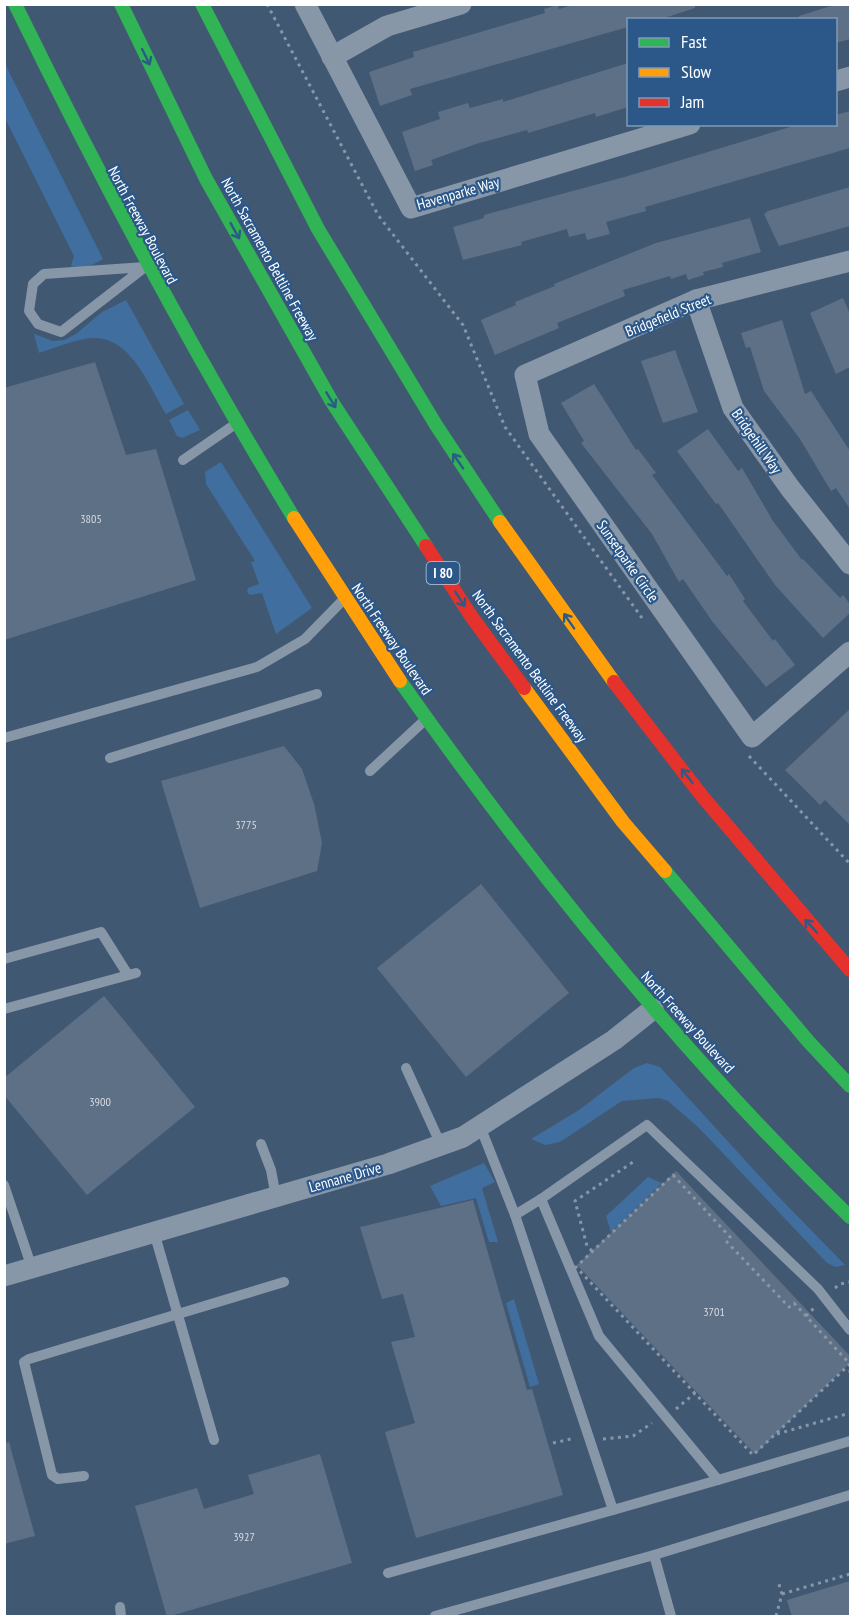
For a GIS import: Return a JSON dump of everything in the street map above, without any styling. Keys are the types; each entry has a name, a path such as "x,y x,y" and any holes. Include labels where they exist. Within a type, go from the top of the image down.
{"main road":[{"name":"North Freeway Boulevard","path":"15,4 57,95 145,267 234,425 344,598 426,719 550,885 653,1009 742,1108 850,1217"},
{"name":"North Sacramento Beltline Freeway","path":"120,4 206,179 332,402 471,616 623,822 808,1041 850,1086"},
{"path":"202,4 317,228 452,452 601,668 764,874 850,970"}],"street":[{"name":"Havenparke Way","path":"304,4 411,208 683,126"},
{"path":"332,57 387,26 461,4"},
{"name":"Bridgefield Street","path":"525,375 696,300 850,261"},
{"name":"Bridgehill Way","path":"696,300 733,408 790,488 850,564"},
{"name":"Sunsetparke Circle","path":"525,375 539,434 752,736 850,652"},
{"name":"Lennane Drive","path":"4,1276 388,1164 463,1137 614,1040 653,1009"}],"lane":[{"path":"145,267 61,332 38,324 29,311 33,284 44,274 145,267"},
{"path":"183,460 234,425"},
{"path":"4,738 256,667 305,639 344,598"},
{"path":"110,758 317,694"},
{"path":"369,771 426,719"},
{"path":"4,959 101,932 132,974 4,1009"},
{"path":"406,1068 441,1145"},
{"path":"515,1215 647,1125 818,1289 850,1330"},
{"path":"480,1126 515,1215 613,1510"},
{"path":"261,1144 271,1170 276,1197"},
{"path":"4,1185 32,1268"},
{"path":"541,1199 599,1336 718,1480"},
{"path":"154,1233 214,1440"},
{"path":"84,1476 58,1479 52,1475 24,1362 284,1282"},
{"path":"388,1573 850,1441"},
{"path":"435,1617 654,1555 850,1495"},
{"path":"654,1555 671,1617"}],"path":[{"path":"592,1251 588,1246 575,1201 633,1162"},
{"path":"672,1175 730,1237 726,1241 789,1307 794,1303 850,1364 753,1455 576,1267 672,1175"},
{"path":"553,1443 570,1438 633,1436 664,1415 681,1407 695,1394"},
{"path":"775,1435 850,1413"},
{"path":"782,1594 850,1574"},
{"path":"776,1617 782,1594 778,1581"}],"shaded area":[{"path":"4,62 103,259 91,265 83,268 71,266 74,256 5,118"},
{"path":"126,300 184,404 166,414 144,374 125,351 113,343 100,338 84,339 39,353 34,334 53,341 64,340 76,334 102,312"},
{"path":"188,410 200,430 182,438 177,436 169,420"},
{"path":"221,462 312,608 276,634 262,593 250,595 247,592 248,588 259,584 251,562 255,561 206,484 205,472"},
{"path":"647,1063 660,1067 774,1192 845,1265 836,1267 827,1263 699,1128 668,1101 659,1098 622,1101 560,1142 545,1145 531,1139 579,1110 634,1068"},
{"path":"484,1163 495,1182 482,1188 498,1242 489,1242 476,1198 441,1206 430,1186"},
{"path":"648,1177 662,1183 611,1232 606,1216"},
{"path":"514,1299 539,1384 530,1387 506,1303"}],"building":[{"path":"576,4 695,4 695,8 664,18 627,18 627,27 410,89 412,95 380,106 369,72 414,57 413,52 545,13 544,9 558,5 559,9"},
{"path":"837,4 850,4 850,39 837,43 837,18 800,18 799,16"},
{"path":"627,63 627,107 596,117 595,113 528,133 527,130 476,144 431,160 433,165 415,171 402,132 440,119 438,112 468,103 470,108 503,99 503,102"},
{"path":"850,111 850,148 645,207 646,211 606,222 610,234 587,240 585,233 569,237 567,229 521,242 522,245 463,260 453,227 484,218 484,215 628,176 793,126 837,126 837,115"},
{"path":"850,187 850,226 779,246 764,214"},
{"path":"750,218 761,252 722,263 723,267 703,272 704,275 688,280 686,274 671,279 670,276 623,290 625,296 557,323 559,328 495,355 481,320 516,305 515,302 555,286 554,284 656,243"},
{"path":"843,298 850,314 850,367 836,374 810,313"},
{"path":"782,320 805,394 811,391 850,451 850,509 836,488 831,491 800,439 764,391 750,347 746,348 741,333"},
{"path":"675,350 698,412 663,423 641,361"},
{"path":"95,362 126,455 156,449 196,580 4,640 4,388"},
{"path":"594,384 636,450 638,449 656,473 652,475 727,576 729,574 745,599 743,601 773,641 775,639 795,665 766,687 712,621 683,579 679,582 652,534 581,443 584,441 561,403"},
{"path":"708,429 738,471 742,468 773,521 802,560 840,598 843,595 850,604 850,613 823,638 775,585 718,503 716,504 677,451"},
{"path":"850,709 850,825 825,800 820,805 785,770"},
{"path":"284,746 302,769 314,804 322,843 317,871 200,908 161,781"},
{"path":"481,884 569,993 466,1077 377,968"},
{"path":"104,996 195,1107 87,1195 4,1095 4,1078"},
{"path":"676,1171 850,1356 850,1363 755,1454 577,1265"},
{"path":"473,1200 527,1390 532,1389 563,1495 416,1538 385,1432 415,1423 391,1342 415,1337 403,1294 382,1299 360,1227"},
{"path":"9,1442 35,1536 4,1544 4,1443"},
{"path":"320,1454 352,1563 167,1617 135,1506 197,1488 204,1509 254,1494 248,1475"},
{"path":"850,1581 850,1617 792,1617 787,1600"}],"traffic: fast":[{"path":"15,4 148,264 219,392 294,518"},
{"path":"121,4 206,179 332,402 426,546"},
{"path":"202,4 318,229 436,425 500,522"},
{"path":"400,681 557,892 669,1027 788,1155 850,1217"},
{"path":"665,871 808,1041 850,1086"}],"traffic: slow":[{"path":"294,518 400,681"},
{"path":"500,522 614,682"},
{"path":"524,688 623,822 665,871"}],"traffic: jam":[{"path":"426,546 471,616 524,688"},
{"path":"614,682 702,796 850,970"}]}
